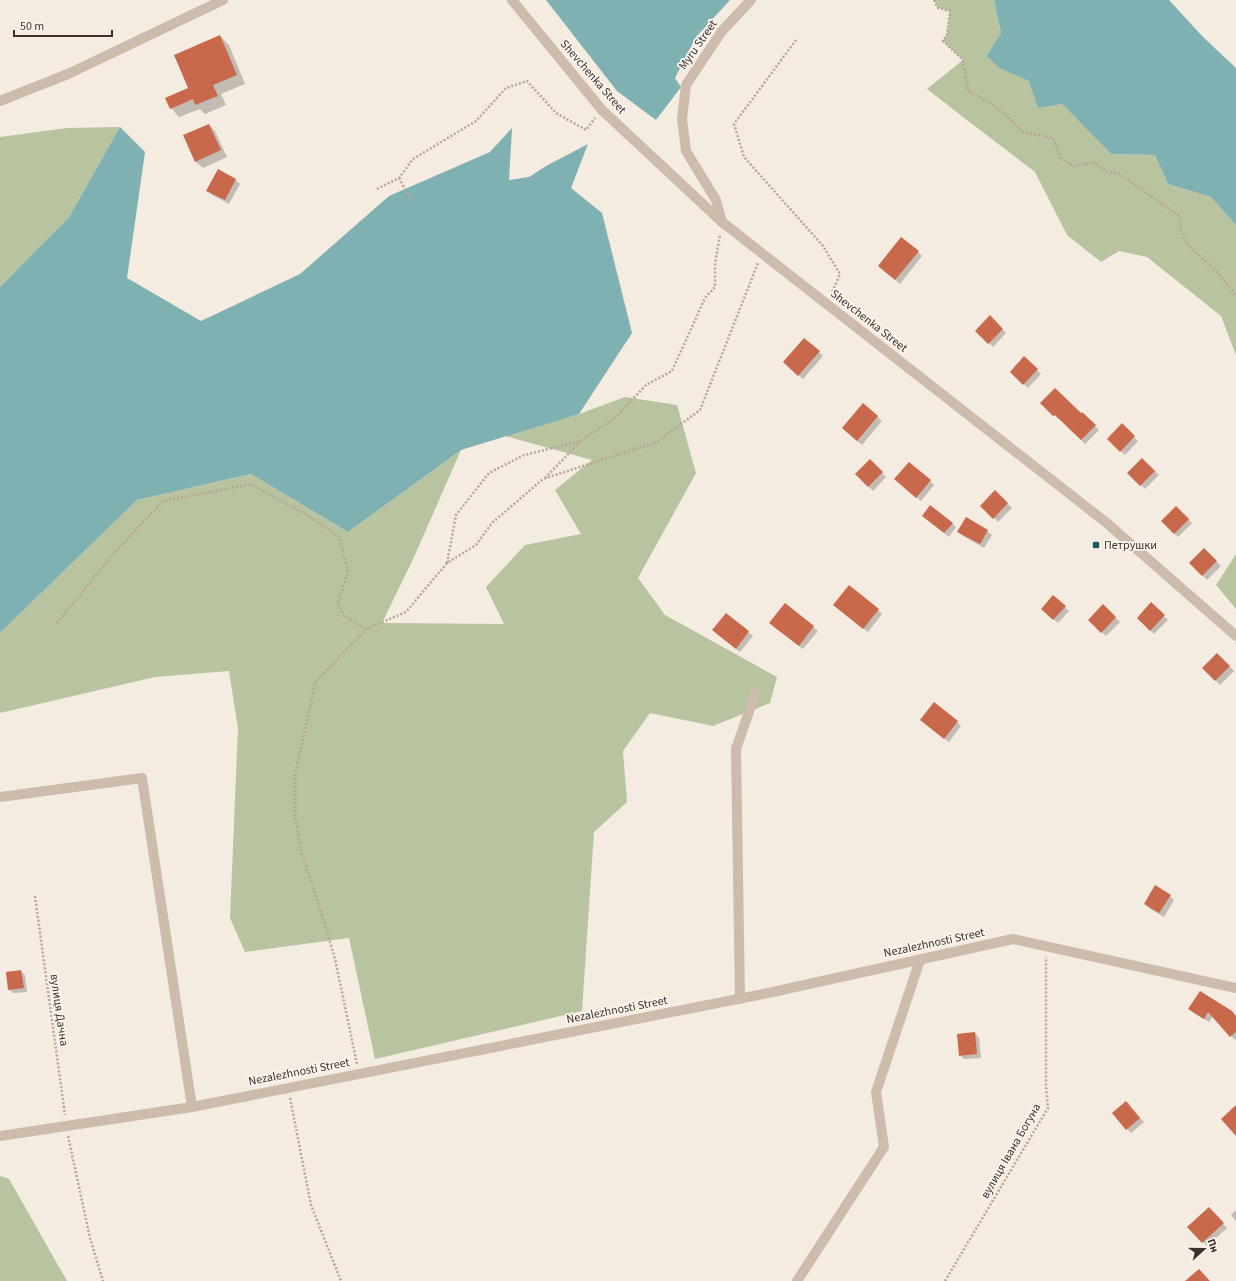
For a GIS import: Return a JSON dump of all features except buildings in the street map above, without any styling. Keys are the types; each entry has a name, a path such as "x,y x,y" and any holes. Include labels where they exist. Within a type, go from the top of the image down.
{"street":[{"path":"0,101 68,74 223,0"},
{"name":"Shevchenka Street","path":"512,0 602,110 722,222 1108,524 1236,636"},
{"name":"Myru Street","path":"722,222 716,200 686,151 682,120 686,85 722,31 751,0"},
{"path":"740,999 736,749 756,691"},
{"path":"0,797 142,778 192,1107"},
{"name":"Nezalezhnosti Street","path":"0,1136 192,1107 740,999 1013,939 1236,988"},
{"path":"797,1281 884,1147 876,1092 920,960"}],"path":[{"path":"934,0 938,8 950,11 947,34 943,41 963,60 968,91 992,104 1007,116 1022,132 1053,138 1061,158 1073,166 1095,163 1107,172 1118,173 1179,216 1181,232 1188,245 1218,272 1236,296"},
{"path":"796,40 734,124 744,157 823,246 840,274 827,304"},
{"path":"377,189 399,178 413,159 476,121 506,88 527,81 556,113 586,130 602,110"},
{"path":"399,178 412,202"},
{"path":"359,1074 335,959 301,851 295,816 294,775 315,683 366,629 406,612 447,563 476,546 492,523 543,479 582,440 616,417 646,384 672,371 705,298 715,287 715,263 722,222"},
{"path":"543,479 657,442 700,410 762,254"},
{"path":"447,563 456,515 489,473 524,455 582,440"},
{"path":"57,623 115,552 163,502 251,484 312,518 340,537 348,572 338,602 344,616 366,629"},
{"name":"вулиця Дачна","path":"34,896 66,1126 90,1238 103,1281"},
{"name":"вулиця Івана Богуна","path":"945,1281 1048,1108 1046,1086 1046,947"},
{"path":"288,1088 311,1205 341,1281"}],"green space":[{"path":"934,0 994,0 1001,33 999,68 1030,81 1038,107 1062,104 1111,154 1155,155 1168,184 1211,197 1236,225 1236,355 1221,316 1147,257 1119,251 1101,262 1067,235 1035,172 927,89 963,60 943,41 947,34 950,11 938,8"},
{"path":"120,127 69,217 0,287 0,137 67,128"},
{"path":"625,397 677,405 696,473 638,578 665,615 777,677 770,703 713,726 650,713 623,751 627,802 594,832 582,1011 375,1059 349,938 245,952 230,918 238,728 229,671 155,677 0,713 0,633 137,500 251,474 348,532 461,450 414,557 382,623 504,624 486,587 525,545 581,534 555,490 592,460 505,436 579,414"},
{"path":"1236,554 1236,609 1216,585"},
{"path":"0,1176 9,1179 67,1281 0,1281"}],"water":[{"path":"546,0 730,0 696,37 675,78 681,87 656,120 617,91"},
{"path":"994,0 1169,0 1203,37 1236,68 1236,225 1211,197 1168,184 1155,155 1111,154 1062,104 1038,108 1029,81 999,68 987,56 1001,33"},
{"path":"120,127 145,152 127,278 201,321 300,274 389,196 490,152 512,128 509,180 529,177 546,166 588,144 571,188 602,213 632,333 579,414 461,450 348,532 251,474 137,500 0,633 0,287 69,217"}],"place":[{"name":"Петрушки","path":"1096,545"}]}
